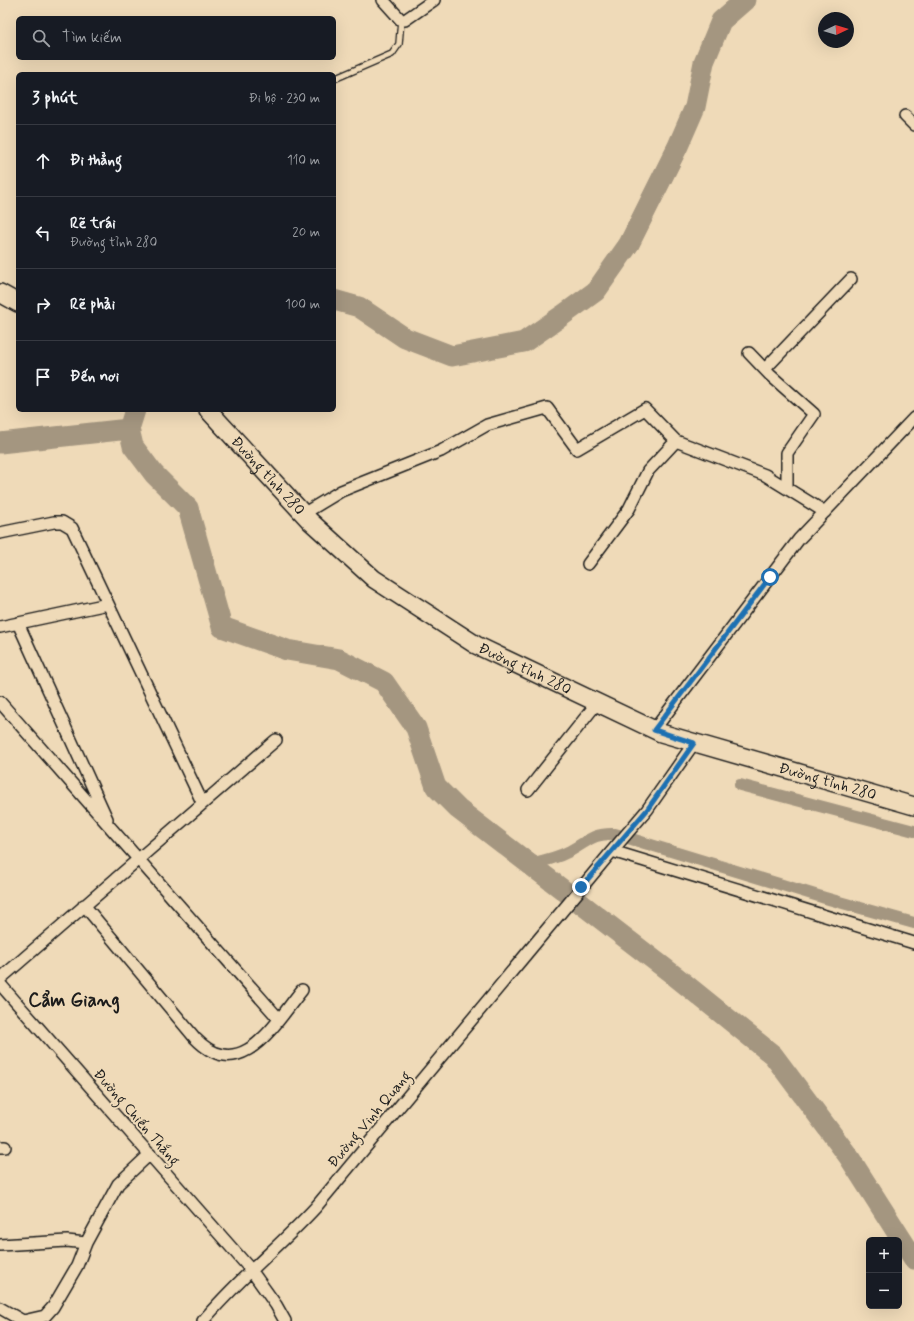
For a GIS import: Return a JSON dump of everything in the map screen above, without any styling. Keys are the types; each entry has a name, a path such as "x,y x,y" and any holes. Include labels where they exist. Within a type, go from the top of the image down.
{"main road":[{"path":"0,293 16,302"},
{"name":"Đường tỉnh 280","path":"210,412 303,514 374,579 476,645 654,730 694,743 914,806"}],"street":[{"path":"383,0 401,20 416,13 434,0"},
{"path":"905,116 914,125"},
{"path":"765,369 851,279"},
{"path":"749,352 765,369 814,414 787,453 787,488"},
{"path":"303,514 341,491 441,451 487,425 547,408 577,449 645,409 676,441 765,475 825,512"},
{"path":"654,730 799,539 914,418"},
{"path":"588,564 629,509 648,471 676,441"},
{"path":"0,533 54,522 62,522 68,525 76,534 202,802"},
{"path":"0,626 108,604"},
{"path":"18,623 112,829"},
{"path":"0,702 279,1019"},
{"path":"528,790 597,703"},
{"path":"0,979 202,802 276,740"},
{"name":"Đường Vinh Quang","path":"203,1321 251,1270 288,1237 315,1208 647,810 694,743"},
{"path":"612,851 914,943"},
{"path":"84,905 196,1038 212,1052 223,1056 247,1051 262,1039 302,990"},
{"name":"Đường Chiến Thắng","path":"0,984 251,1270 276,1305 285,1321"},
{"path":"0,1308 23,1321 45,1316 53,1307 77,1266 86,1243 118,1184 150,1154"},
{"path":"0,1245 68,1241 86,1243"}],"lane":[{"path":"336,77 392,54 399,44 401,20"}],"waterway":[{"path":"336,301 359,307 405,338 452,356 524,342 596,291 629,244 678,146 695,107 704,62 721,21 745,0"},
{"path":"134,412 129,429 133,446 154,474 188,508 222,627 287,650 339,659 384,682 416,728 436,787 458,809 675,976 773,1055 849,1157 914,1259"},
{"path":"0,443 129,429"},
{"path":"740,785 914,831"},
{"path":"529,864 560,856 596,836 615,834 825,898 914,923"}],"district":[{"name":"Cẩm Giang","path":"74,999"}],"route":[{"path":"581,887 647,810 694,743 654,730 770,577"}]}
